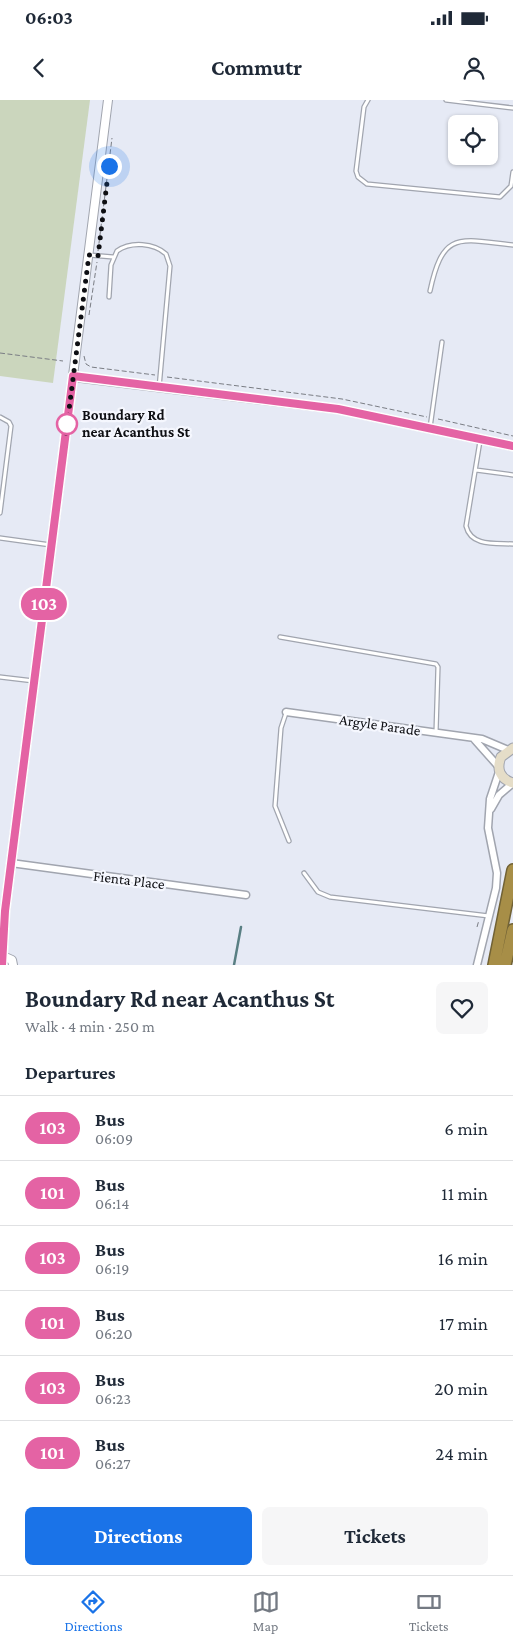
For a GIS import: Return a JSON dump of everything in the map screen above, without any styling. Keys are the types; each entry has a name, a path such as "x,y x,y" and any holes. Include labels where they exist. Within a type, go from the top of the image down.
{"highway":[{"path":"494,965 513,870"},
{"path":"505,965 513,930"}],"main road":[{"path":"511,749 501,757 499,769 504,779 513,783"}],"street":[{"path":"2,965 11,863 108,100"},
{"path":"73,376 338,409 513,446"},
{"name":"Argyle Parade","path":"286,712 482,739 511,749"},
{"path":"474,739 499,769 490,799 489,812 490,845 497,873 478,965"},
{"path":"489,812 499,795 513,783"},
{"name":"Fienta Place","path":"11,863 246,895"},
{"path":"3,956 12,960 13,965"}],"lane":[{"path":"368,100 364,107 356,171 358,177 367,184 500,197 511,186 513,172"},
{"path":"446,100 513,108"},
{"path":"430,292 435,267 443,252 454,242 466,240 513,246"},
{"path":"109,297 113,257 117,251 128,245 153,246 160,249 169,260 159,388"},
{"path":"89,255 113,257"},
{"path":"430,429 442,342"},
{"path":"0,417 9,422 10,426 0,512"},
{"path":"481,440 466,526 468,533 478,542 513,544"},
{"path":"476,470 513,475"},
{"path":"0,538 52,545"},
{"path":"280,637 436,664 438,667 436,733"},
{"path":"0,677 34,681"},
{"path":"286,712 281,728 275,806 289,841"},
{"path":"304,873 318,892 330,897 489,916"}],"path":[{"path":"89,318 112,133"},
{"path":"84,351 84,360 91,367 342,399 513,436"},
{"path":"0,353 64,361"},
{"path":"477,927 479,919"}],"green space":[{"path":"0,100 90,100 53,383 0,376"}],"waterway":[{"path":"234,965 241,927"}],"bus line":[{"name":"103","path":"2,965 5,911 73,376 338,409 513,446"}],"place":[{"name":"Boundary Rd near Acanthus St","path":"67,424"}],"route":[{"path":"67,424 66,433 89,255 98,256 109,166"}]}
